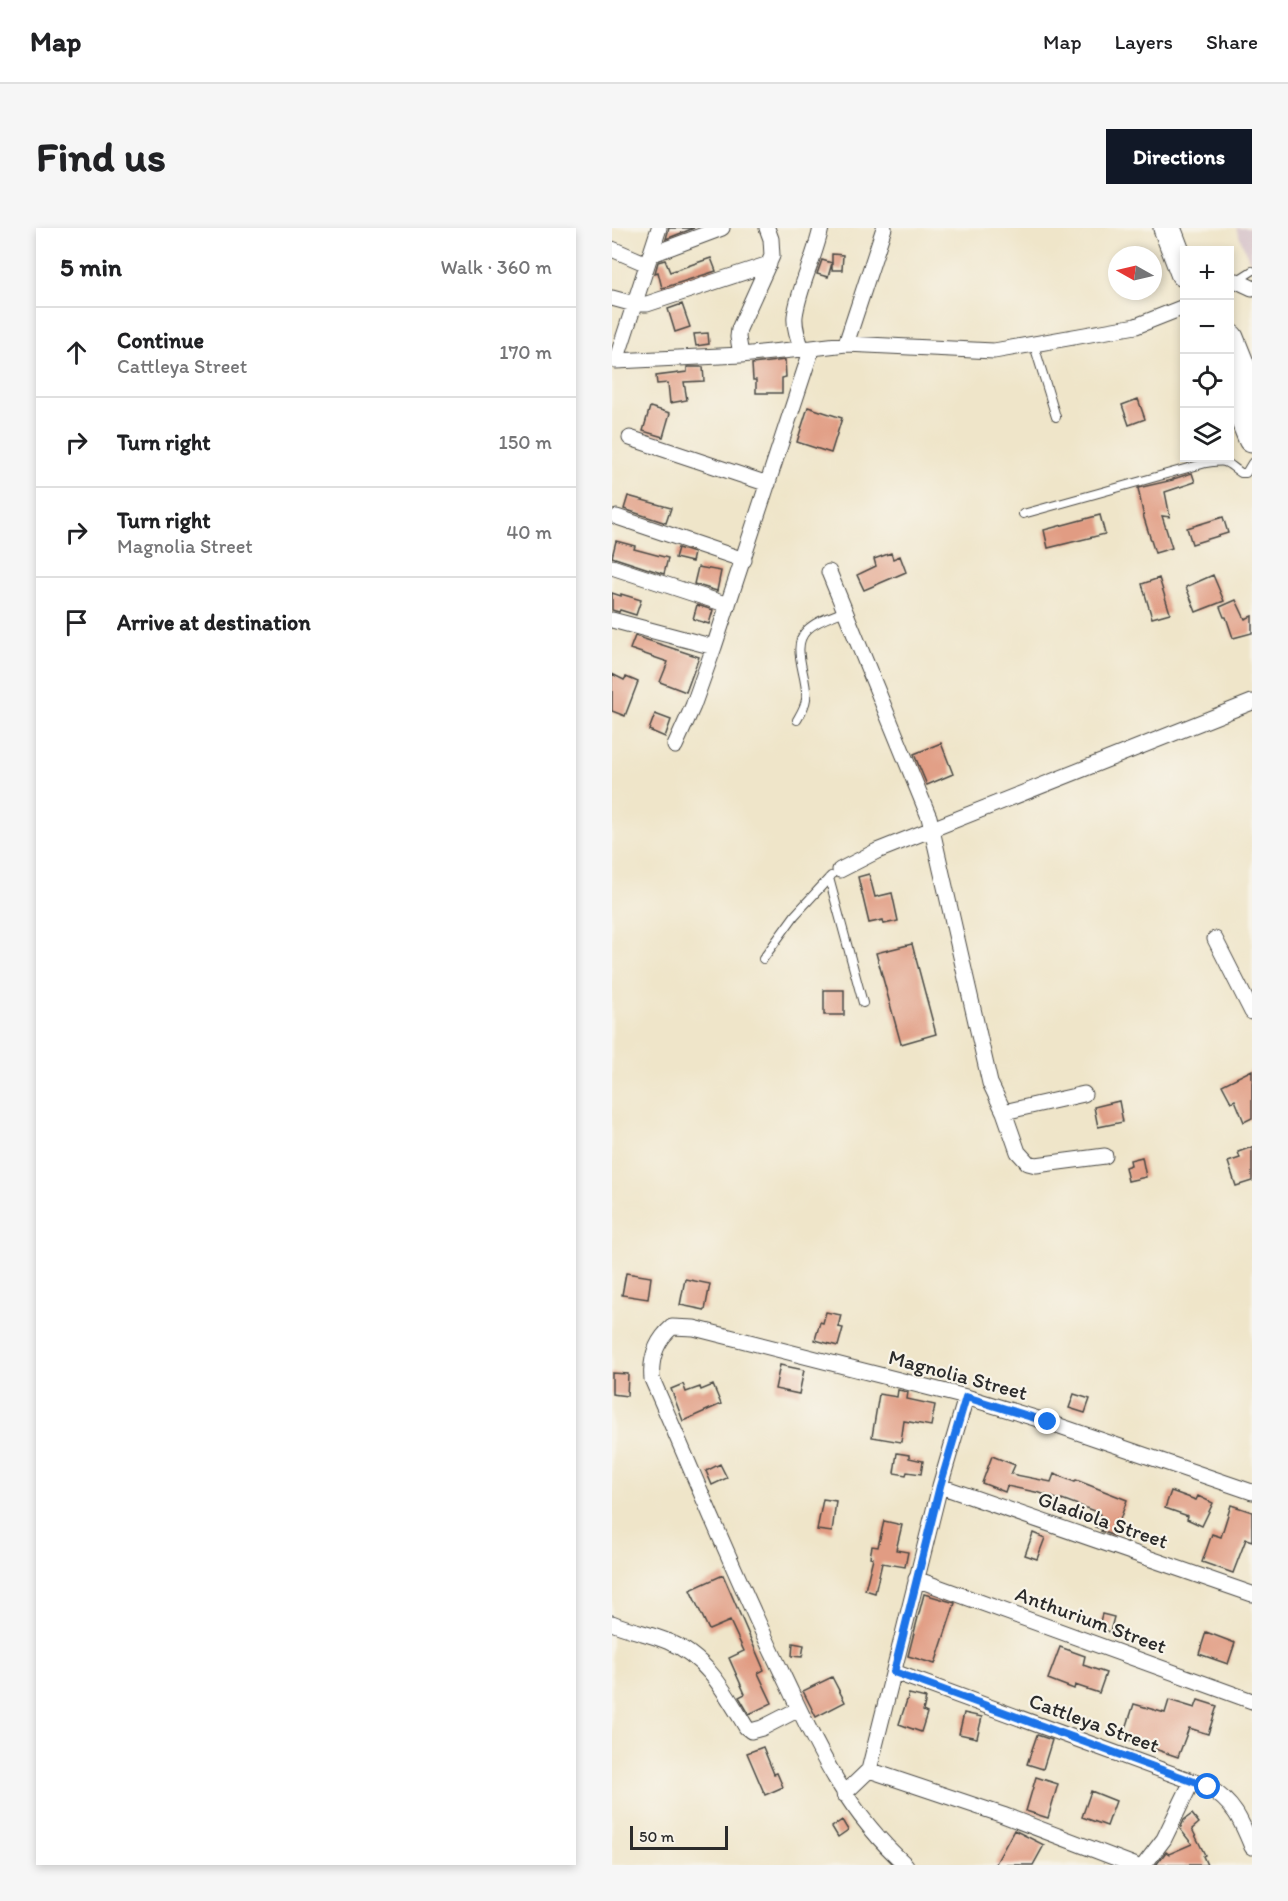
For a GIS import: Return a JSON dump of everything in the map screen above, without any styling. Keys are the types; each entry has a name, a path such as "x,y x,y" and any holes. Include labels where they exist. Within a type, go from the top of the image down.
{"highway":[{"path":"1167,228 1180,260"},
{"path":"1185,228 1193,246"},
{"path":"1234,348 1252,393"},
{"path":"1234,394 1252,439"}],"street":[{"path":"659,228 614,361 741,355 846,344 994,351 1136,326 1180,309"},
{"path":"612,249 648,260 722,228"},
{"path":"741,355 739,329 769,264 773,248 767,228"},
{"path":"807,348 797,336 795,317 817,250 821,228"},
{"path":"846,344 884,228"},
{"path":"612,298 634,304 647,304 769,264"},
{"path":"1234,283 1252,288"},
{"path":"675,746 693,706 744,560 807,348"},
{"path":"630,438 768,483"},
{"path":"617,517 744,560"},
{"path":"612,567 728,605"},
{"path":"829,572 921,796 932,829 985,1067 1018,1152 1028,1163 1036,1165 1105,1156"},
{"path":"612,620 714,647"},
{"path":"834,874 877,851 1252,702"},
{"path":"1215,939 1252,1012"},
{"path":"1004,1112 1084,1094"},
{"name":"Magnolia Street","path":"799,1709 754,1617 652,1379 651,1364 654,1351 664,1334 672,1327 694,1328 966,1397 1048,1422 1252,1492"},
{"path":"844,1794 869,1770 940,1486 966,1397"},
{"name":"Gladiola Street","path":"940,1486 1252,1594"},
{"name":"Anthurium Street","path":"916,1579 1252,1701"},
{"path":"612,1623 669,1642 685,1650 711,1672 746,1727 751,1731 762,1728 799,1709 844,1794 879,1838 906,1865"},
{"name":"Cattleya Street","path":"894,1672 1192,1781 1223,1797 1244,1826 1252,1847"},
{"path":"869,1770 1003,1815 1134,1865"},
{"path":"1144,1865 1164,1839 1192,1781"}],"lane":[{"path":"1234,282 1252,271"},
{"path":"1034,345 1056,417"},
{"path":"1023,514 1206,463 1225,462 1232,464 1241,473 1246,473 1252,463"},
{"path":"797,720 804,710 807,691 800,648 804,633 814,625 845,611"},
{"path":"763,959 795,915 834,874"},
{"path":"834,874 862,1003"}],"shaded area":[{"path":"1236,228 1252,228 1252,267"}],"building":[{"path":"669,228 694,228 666,239"},
{"path":"832,254 843,255 842,270 832,270"},
{"path":"711,258 716,271 666,287 662,288 658,272 655,273 658,262 665,260 670,272"},
{"path":"822,260 832,263 828,277 817,274"},
{"path":"682,304 690,327 675,332 668,309"},
{"path":"708,333 709,344 696,346 694,334"},
{"path":"785,360 786,377 782,378 782,393 756,393 752,364"},
{"path":"687,367 703,367 704,381 684,382 687,400 670,403 668,383 657,384 656,376 687,372"},
{"path":"1138,399 1145,419 1129,425 1122,405"},
{"path":"650,407 670,413 663,437 643,431"},
{"path":"808,407 842,418 831,453 797,442"},
{"path":"1192,473 1195,482 1165,492 1170,517 1162,516 1172,548 1155,553 1138,488"},
{"path":"628,496 671,508 666,523 624,509"},
{"path":"1100,515 1105,534 1048,548 1044,530"},
{"path":"1223,517 1228,533 1192,544 1187,528"},
{"path":"616,541 635,546 634,549 668,558 664,574 612,557"},
{"path":"678,548 694,553 692,562 675,558"},
{"path":"891,553 893,559 900,556 906,572 864,590 857,575 876,566 874,559"},
{"path":"698,567 721,571 717,591 694,584"},
{"path":"1213,575 1224,601 1196,612 1186,587"},
{"path":"1159,578 1170,613 1152,618 1142,584"},
{"path":"612,593 641,600 636,615 612,610"},
{"path":"1236,600 1245,619 1252,616 1252,633 1233,638 1220,607"},
{"path":"697,605 713,610 709,624 693,619"},
{"path":"635,636 699,657 686,692 660,682 668,662 630,649"},
{"path":"612,674 624,680 626,677 638,682 625,716 612,711"},
{"path":"655,714 671,720 665,737 649,730"},
{"path":"941,743 953,774 927,785 914,754"},
{"path":"869,874 875,897 892,893 898,921 884,924 883,920 869,923 858,877"},
{"path":"912,944 936,1034 901,1044 876,953"},
{"path":"824,990 844,990 844,1015 824,1015"},
{"path":"1252,1070 1252,1118 1244,1122 1235,1100 1231,1102 1222,1085"},
{"path":"1119,1101 1123,1122 1098,1127 1094,1107"},
{"path":"1252,1147 1252,1181 1236,1186 1228,1162 1240,1158 1238,1152"},
{"path":"1142,1157 1146,1177 1128,1181 1125,1167 1131,1165 1130,1160"},
{"path":"626,1273 651,1277 648,1299 622,1295"},
{"path":"685,1279 710,1284 705,1310 680,1305"},
{"path":"826,1312 841,1315 838,1327 843,1328 838,1346 815,1340 820,1322 823,1323"},
{"path":"780,1365 804,1370 799,1394 775,1389"},
{"path":"612,1373 628,1374 627,1396 612,1394"},
{"path":"683,1384 686,1392 700,1387 701,1390 713,1385 721,1404 683,1421 671,1389"},
{"path":"898,1390 908,1392 907,1399 935,1405 931,1426 904,1421 901,1442 872,1437 879,1394 897,1397"},
{"path":"1074,1394 1090,1399 1085,1413 1069,1408"},
{"path":"897,1453 923,1461 921,1474 894,1473"},
{"path":"992,1456 1015,1465 1011,1474 1051,1482 1054,1474 1127,1500 1114,1536 1095,1527 1100,1514 1094,1511 1040,1493 1007,1486 1005,1492 982,1483"},
{"path":"720,1464 727,1478 712,1485 706,1471"},
{"path":"1171,1491 1196,1500 1198,1496 1213,1503 1202,1526 1187,1519 1188,1516 1165,1508"},
{"path":"823,1499 836,1501 832,1532 817,1530"},
{"path":"1231,1505 1252,1512 1252,1541 1246,1539 1233,1573 1202,1562 1212,1534 1221,1537"},
{"path":"884,1521 902,1525 896,1550 908,1552 905,1567 882,1563 875,1593 865,1590 873,1558 870,1557 872,1546 878,1547"},
{"path":"1033,1533 1045,1538 1037,1559 1025,1555"},
{"path":"723,1575 764,1670 758,1673 772,1703 749,1714 739,1697 745,1694 729,1658 744,1651 730,1621 709,1630 690,1590"},
{"path":"924,1594 955,1603 935,1664 908,1656"},
{"path":"1102,1614 1114,1617 1110,1632 1098,1629"},
{"path":"1206,1632 1235,1643 1228,1664 1199,1654"},
{"path":"793,1643 804,1645 802,1657 792,1656"},
{"path":"1060,1647 1085,1656 1083,1665 1106,1673 1099,1693 1075,1685 1074,1689 1048,1679"},
{"path":"832,1677 845,1702 816,1717 803,1691"},
{"path":"909,1694 926,1698 923,1711 927,1713 921,1732 899,1724"},
{"path":"1169,1700 1195,1708 1198,1700 1217,1706 1208,1734 1189,1728 1178,1757 1123,1738 1134,1704 1165,1713"},
{"path":"964,1713 982,1717 977,1738 959,1734"},
{"path":"1037,1735 1052,1740 1043,1769 1027,1764"},
{"path":"763,1747 774,1774 777,1773 783,1787 765,1795 747,1753"},
{"path":"1036,1777 1058,1784 1048,1818 1026,1811"},
{"path":"1091,1791 1116,1801 1107,1826 1082,1817"},
{"path":"1192,1814 1199,1823 1192,1829 1205,1855 1203,1856 1207,1865 1156,1865 1166,1852 1169,1854 1192,1844 1180,1829 1184,1820"},
{"path":"842,1820 848,1830 838,1837 832,1827"},
{"path":"1014,1830 1044,1845 1033,1865 995,1865"}],"route":[{"path":"1048,1422 966,1397 940,1486 894,1672 1208,1787"}]}
